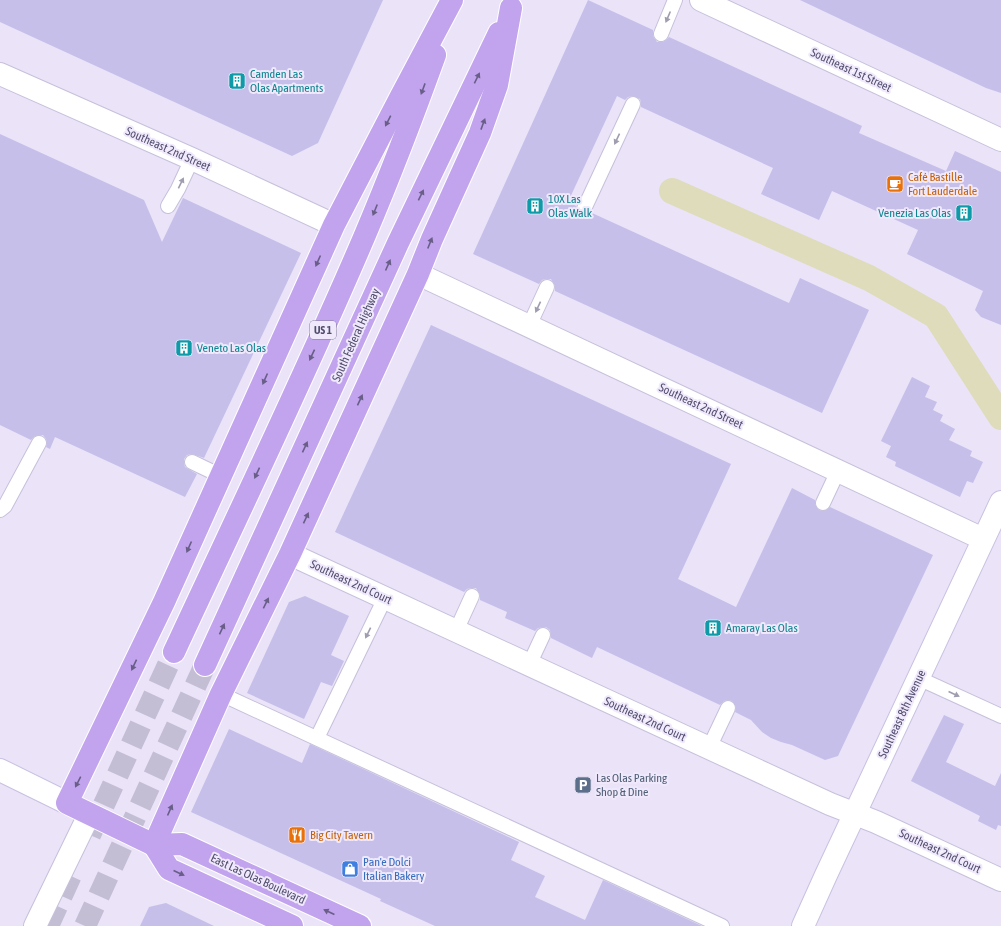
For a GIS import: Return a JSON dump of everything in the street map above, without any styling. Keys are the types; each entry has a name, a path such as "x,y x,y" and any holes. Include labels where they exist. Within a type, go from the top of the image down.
{"main road":[{"path":"67,803 164,602 334,225 452,0"},
{"name":"US 1","path":"174,652 365,235 402,145 456,0"},
{"path":"292,926 169,869 154,845 221,694 290,554 418,274 432,238 480,133 497,86 512,4"},
{"name":"South Federal Highway","path":"205,665 398,243 512,4"},
{"name":"East Las Olas Boulevard","path":"67,803 154,845 182,844 360,926"}],"street":[{"name":"Southeast 1st Street","path":"700,0 1001,140"},
{"name":"Southeast 2nd Street","path":"0,74 334,225"},
{"name":"Southeast 2nd Street","path":"418,274 983,539"},
{"name":"Southeast 8th Avenue","path":"804,926 1001,502"},
{"name":"Southeast 2nd Court","path":"290,554 830,804 876,822 1001,880"},
{"name":"East Las Olas Boulevard","path":"0,770 67,803"},
{"path":"35,926 89,814"}],"lane":[{"path":"661,34 675,0"},
{"path":"584,209 633,104"},
{"path":"168,206 192,160"},
{"path":"529,326 547,287"},
{"path":"0,510 5,506 39,444"},
{"path":"192,462 221,476"},
{"path":"823,503 838,471"},
{"path":"456,631 472,596"},
{"path":"317,738 385,598"},
{"path":"529,665 543,635"},
{"path":"918,678 1001,716"},
{"path":"221,694 722,926"},
{"path":"709,748 728,708"}],"building":[{"name":"Camden Las Olas Apartments","path":"0,0 383,0 318,143 292,156 0,22"},
{"name":"10X Las Olas Walk","path":"588,0 653,30 653,36 657,42 663,42 669,37 862,126 859,133 946,171 955,151 1001,172 1001,325 981,317 975,310 983,291 907,254 918,230 832,191 819,220 761,194 773,168 641,107 640,99 633,96 628,97 625,100 617,96 568,202 576,206 577,214 581,217 589,216 592,213 789,303 800,278 869,310 822,413 555,291 555,286 551,279 542,280 539,284 473,254"},
{"path":"800,0 1001,0 1001,93 986,88"},
{"path":"0,134 144,200 162,242 183,198 301,253 204,458 192,454 187,455 184,459 185,467 197,474 185,497 55,437 50,449 46,447 46,439 43,435 35,436 31,440 0,425"},
{"path":"431,325 731,464 678,579 736,607 792,488 815,500 815,504 819,510 824,511 830,507 933,555 838,756 825,760 792,745 771,738 762,732 751,720 735,712 736,707 732,701 724,701 720,705 597,647 592,658 551,638 550,630 546,627 538,628 535,631 505,618 507,612 480,600 480,595 476,588 467,589 464,592 335,532"},
{"path":"912,377 930,386 925,397 937,402 933,410 943,415 940,421 955,429 949,440 972,451 970,456 983,462 973,483 967,481 960,497 895,466 896,462 886,457 891,446 881,441"},
{"path":"305,596 349,616 331,655 344,661 332,686 321,682 304,719 247,693 289,602"},
{"path":"944,715 964,724 946,762 995,786 1001,773 1001,826 998,825 996,830 978,821 980,816 911,781"},
{"path":"229,729 302,763 310,744 519,842 511,860 545,876 535,897 585,920 603,880 702,926 435,926 380,901 381,899 191,812"},
{"path":"166,903 214,926 140,926 149,907"}],"waterway":[{"path":"672,191 869,278 936,316 1001,417"}],"tunnel":[{"path":"90,835 174,652"},
{"path":"85,926 205,665"},
{"path":"48,926 72,873"}],"place":[{"name":"Camden Las Olas Apartments","path":"237,81"},
{"name":"Café Bastille Fort Lauderdale","path":"895,184"},
{"name":"10X Las Olas Walk","path":"535,206"},
{"name":"Venezia Las Olas","path":"964,213"},
{"name":"Veneto Las Olas","path":"184,348"},
{"name":"Amaray Las Olas","path":"713,628"},
{"name":"Las Olas Parking Shop & Dine","path":"583,785"},
{"name":"Big City Tavern","path":"297,835"},
{"name":"Pan'e Dolci Italian Bakery","path":"350,869"}]}
